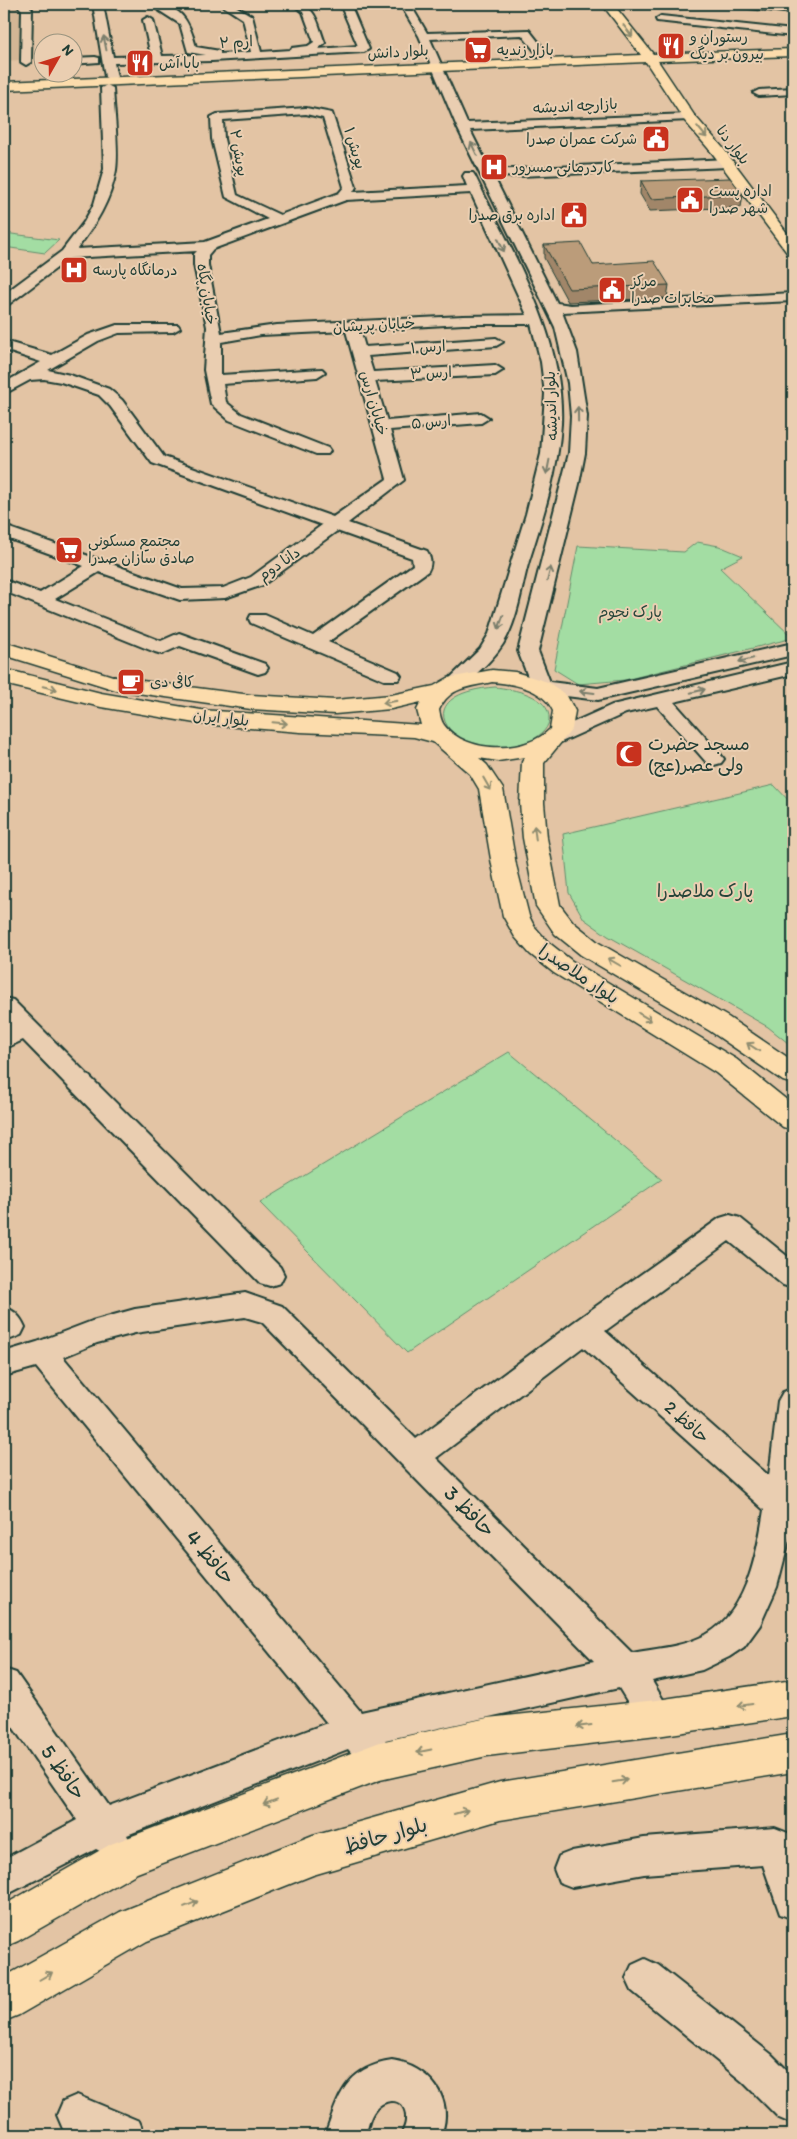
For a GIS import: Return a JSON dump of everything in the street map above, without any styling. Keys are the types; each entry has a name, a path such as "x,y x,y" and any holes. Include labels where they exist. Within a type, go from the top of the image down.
{"main road":[{"path":"607,4 659,61 680,79"},
{"path":"621,4 659,61"},
{"name":"بلوار دانش","path":"4,86 428,67 659,61 793,52"},
{"name":"بلوار دانش","path":"428,67 793,58"},
{"name":"بلوار دنا","path":"659,61 689,117 728,163 793,251"},
{"name":"بلوار دانش","path":"4,92 105,80"},
{"name":"بلوار ایران","path":"4,648 116,684 212,698 335,707 391,702 438,692"},
{"name":"بلوار ایران","path":"4,675 20,681 101,700 200,717 300,725 360,726 415,730 441,737"},
{"path":"492,676 527,681 542,687 554,696 563,712 564,718 561,729 552,739 528,750 497,755 469,750 441,737 431,726 427,714 430,703 438,692 457,681 492,676"},
{"path":"200,717 212,706 212,698"},
{"name":"بلوار ملاصدرا","path":"441,737 479,770 491,789 504,865 516,916 524,931 539,948 564,967 726,1066 793,1120"},
{"name":"بلوار ملاصدرا","path":"552,739 533,762 532,803 535,838 548,906 564,928 590,949 719,1024 793,1074"},
{"path":"4,1927 125,1858 380,1761 487,1737 657,1718 793,1698"},
{"name":"بلوار حافظ","path":"4,2000 134,1926 313,1856 500,1801 793,1753"}],"street":[{"path":"11,62 30,62 28,9 21,4"},
{"path":"89,4 94,51 105,80"},
{"path":"4,301 67,254 90,223 100,204 110,169 105,80 109,60 98,4"},
{"path":"154,4 180,17 186,23 184,37 192,50 201,53 257,54 310,49 320,43 312,13 297,4"},
{"path":"225,4 248,18 257,54"},
{"path":"405,4 424,36 428,67"},
{"path":"740,4 767,15 793,34"},
{"path":"333,12 347,8"},
{"name":"ارم ۲","path":"109,60 364,49 347,8"},
{"path":"660,19 767,15 793,10"},
{"path":"148,20 156,38 157,58"},
{"path":"424,36 525,32 550,63"},
{"path":"82,56 94,51"},
{"path":"172,58 176,70"},
{"name":"بلوار اندیشه","path":"428,67 463,127 555,312 570,352 576,383 578,416 576,453 571,484 528,651 542,687"},
{"name":"بلوار اندیشه","path":"428,67 473,186 533,314 548,352 553,383 554,424 546,481 501,625 491,648 457,681"},
{"path":"759,93 792,92"},
{"name":"پویش ۲","path":"279,219 232,197 218,140 218,117 321,112 329,118"},
{"name":"بازارچه اندیشه","path":"463,127 689,117"},
{"name":"پویش ۱","path":"329,118 347,192"},
{"path":"486,174 728,163"},
{"name":"خیابان پگاه","path":"322,451 235,417 219,404 216,380 212,370 214,333 196,265 201,254 208,246 347,192 473,186"},
{"path":"67,254 208,246"},
{"path":"94,252 172,262"},
{"path":"555,312 571,309 793,297"},
{"path":"555,312 573,315 793,302"},
{"name":"خیابان پریشان","path":"214,333 233,329 510,312 533,314"},
{"name":"خیابان پریشان","path":"214,333 497,318 533,314"},
{"name":"خیابان ارس","path":"352,326 396,480"},
{"path":"4,388 17,378 54,361 94,338 116,329 173,328"},
{"name":"ارس ۱","path":"359,352 496,342"},
{"path":"4,345 54,361"},
{"name":"ارس ۳","path":"366,377 495,370"},
{"path":"216,380 317,372"},
{"path":"17,378 44,374 65,378 104,392 116,403 158,460 421,555 422,567 315,644"},
{"name":"ارس ۵","path":"380,426 481,418"},
{"name":"دانا دوم","path":"4,531 180,595 224,593 257,581 396,480"},
{"path":"41,600 98,565"},
{"path":"4,585 162,648 179,639 258,668"},
{"path":"258,619 391,676"},
{"path":"542,687 598,694 793,649"},
{"path":"552,739 619,709 793,668"},
{"path":"661,699 714,759"},
{"path":"4,1006 15,1034 270,1275"},
{"path":"416,1456 584,1330 730,1226 793,1277"},
{"name":"حافظ 3","path":"42,1353 92,1332 134,1321 245,1305 272,1314 416,1456 626,1670 657,1718"},
{"name":"حافظ 2","path":"584,1330 786,1506"},
{"path":"4,1364 42,1353"},
{"name":"حافظ 4","path":"42,1353 380,1761"},
{"path":"4,1878 103,1826 354,1730 702,1654 732,1637 750,1609 770,1563 786,1506 793,1402"},
{"name":"حافظ 5","path":"4,1685 125,1858"},
{"path":"572,1869 644,1856 775,1846 793,1901"},
{"path":"645,1978 757,2068 793,2104"},
{"path":"345,2135 360,2097 375,2084 395,2078 410,2086 423,2100 427,2119 421,2135"},
{"path":"77,2115 126,2135"}],"shaded area":[{"path":"4,4 17,4 24,8 23,60 4,61"}],"green space":[{"path":"4,233 59,240 45,253 4,247"},
{"name":"پارک نجوم","path":"697,542 719,546 743,556 720,568 793,638 625,680 578,684 554,669 578,546 684,552"},
{"path":"495,687 511,689 529,695 544,705 548,711 549,720 539,736 529,742 505,749 482,747 463,740 449,729 444,716 448,703 464,693"},
{"name":"پارک ملاصدرا","path":"774,785 793,805 793,1047 768,1027 608,936 584,919 569,893 563,834"},
{"path":"509,1052 662,1179 407,1353 260,1203"}],"building":[{"path":"730,178 743,194 651,199 641,181"},
{"path":"581,243 593,265 654,261 669,285 569,289 544,245"}],"place":[{"name":"رستوران و بیرون بر دیگ","path":"671,46"},
{"name":"بازار زندیه","path":"478,50"},
{"name":"بابا آش","path":"140,63"},
{"name":"شرکت عمران صدرا","path":"656,139"},
{"name":"کاردرمانی مسرور","path":"494,167"},
{"name":"اداره پست شهر صدرا","path":"690,200"},
{"name":"اداره برق صدرا","path":"574,215"},
{"name":"درمانگاه پارسه","path":"74,270"},
{"name":"مرکز مخابرات صدرا","path":"612,290"},
{"name":"مجتمع مسکونی صادق سازان صدرا","path":"69,550"},
{"name":"کافی دی","path":"131,682"},
{"name":"مسجد حضرت ولی عصر(عج)","path":"629,754"}]}
